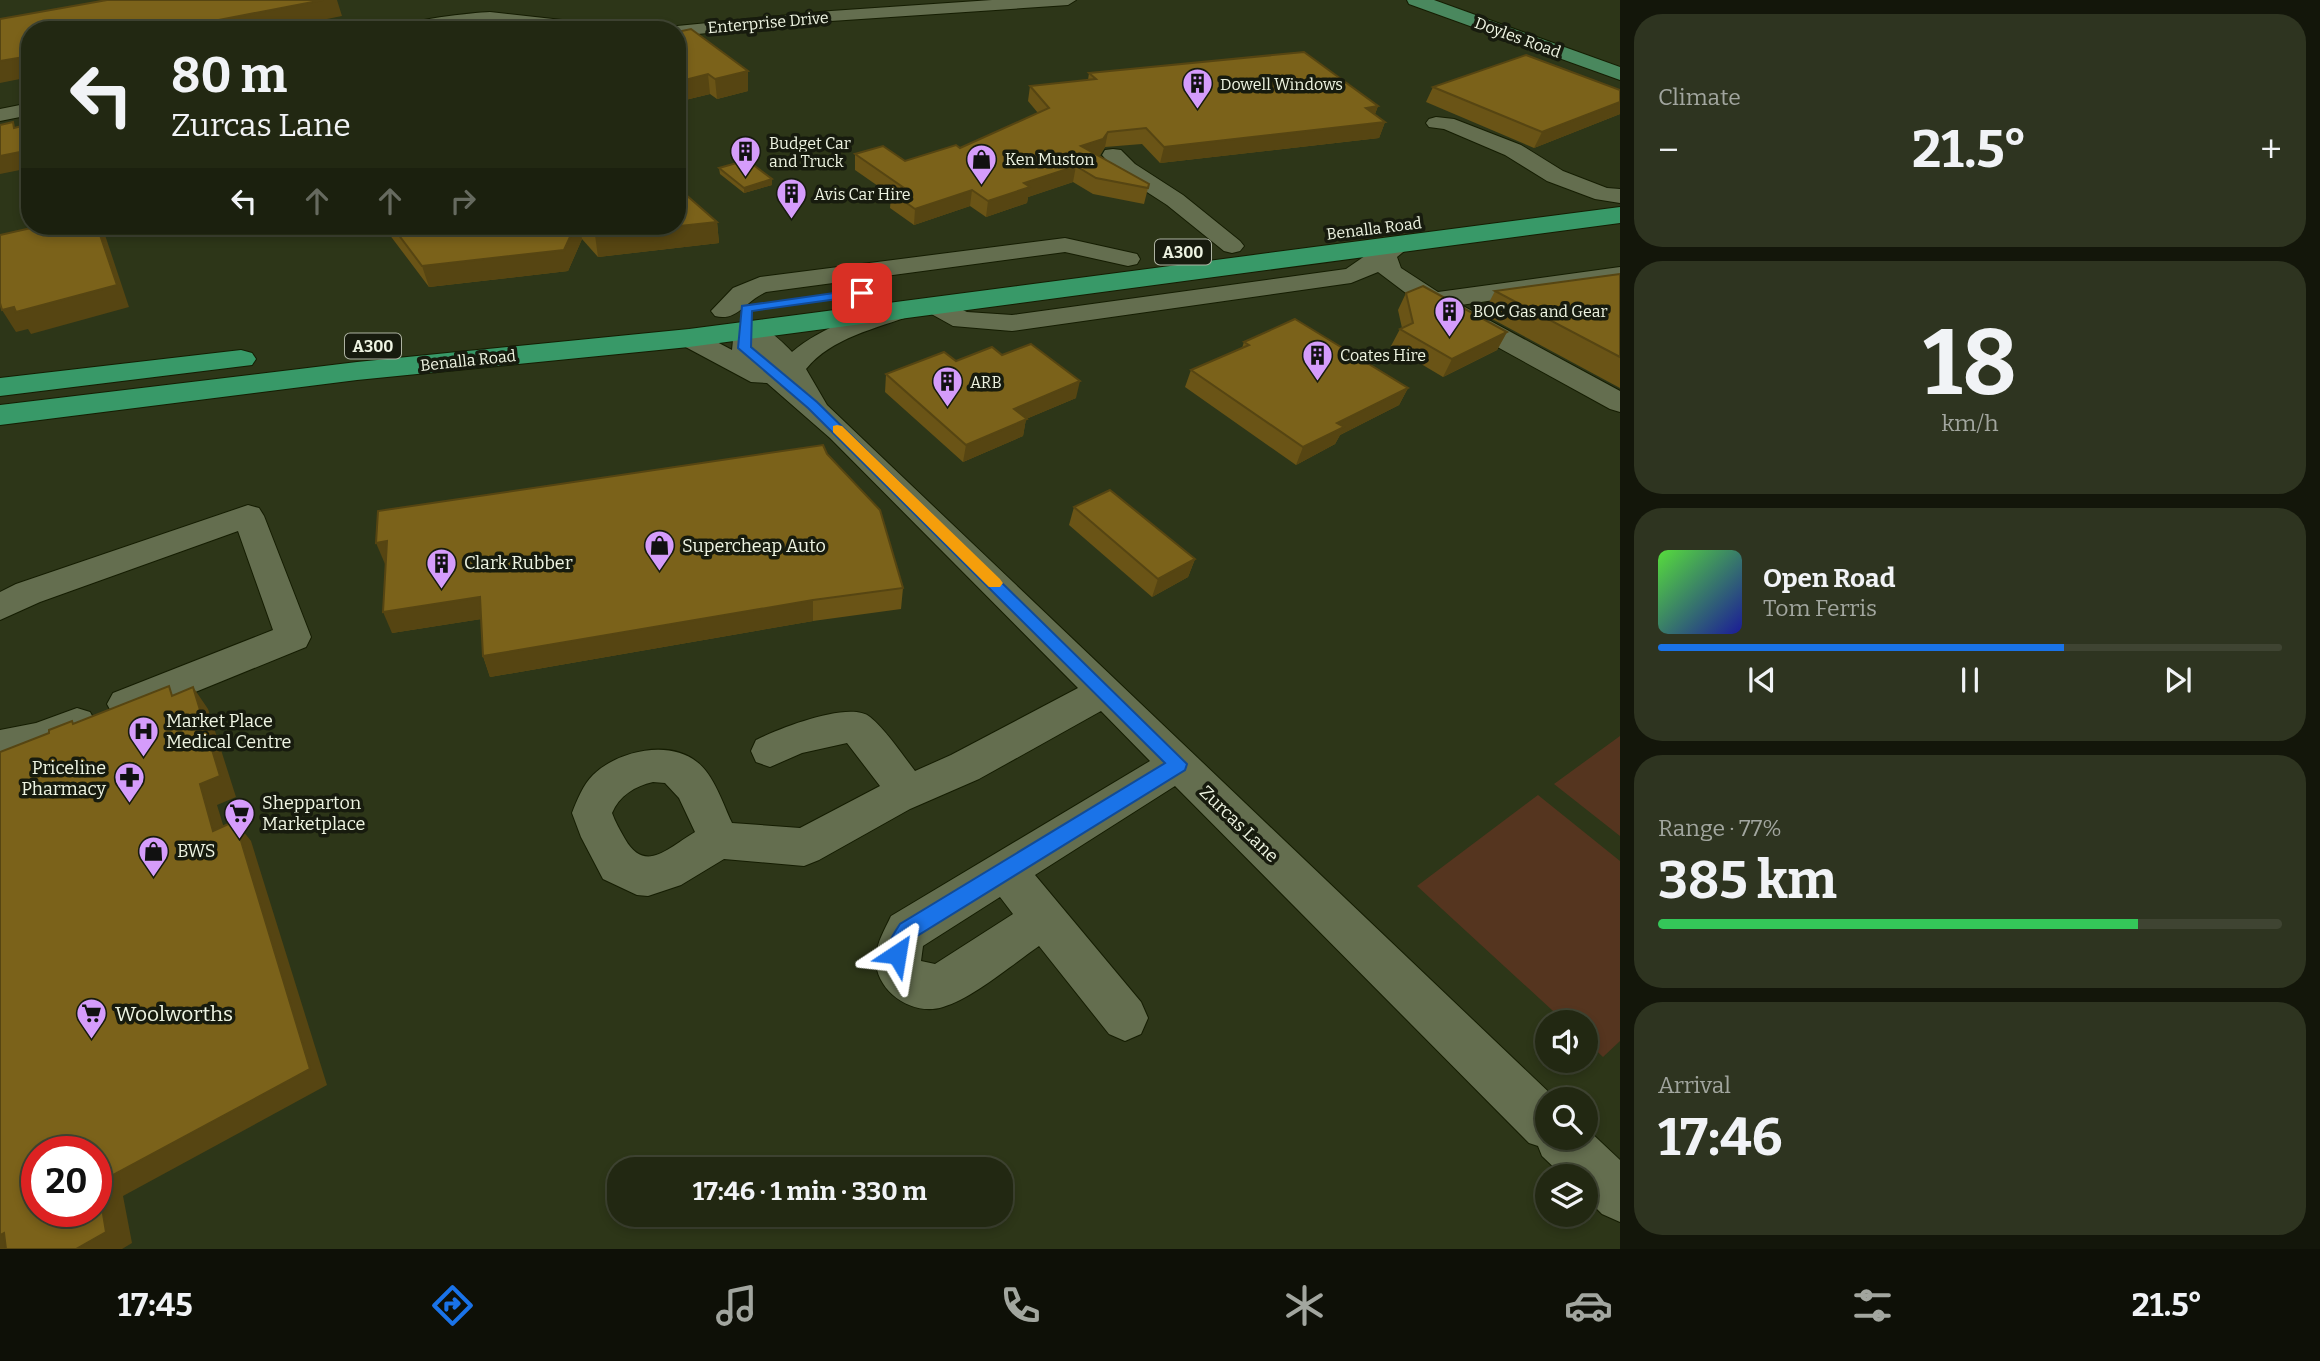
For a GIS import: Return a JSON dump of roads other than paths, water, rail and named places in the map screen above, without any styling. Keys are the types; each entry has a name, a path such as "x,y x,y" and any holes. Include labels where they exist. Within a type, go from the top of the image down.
{"highway":[{"name":"Benalla Road","path":"0,415 356,371 689,338 739,316 1128,259 1620,197"},
{"name":"Benalla Road","path":"0,387 191,364 739,316 904,310 1612,219"},
{"path":"1232,246 1247,252 1289,259"}],"main road":[{"name":"Doyles Road","path":"1416,0 1620,74"},
{"name":"Doyles Road","path":"1438,0 1620,64"}],"street":[{"name":"Enterprise Drive","path":"686,30 909,6 1068,0"},
{"path":"452,21 490,17 526,21"},
{"path":"0,115 21,111"},
{"path":"1436,123 1447,123 1513,150 1568,181 1603,194 1620,197"},
{"path":"1113,155 1126,169 1175,200 1232,246"},
{"path":"1392,249 1390,272 1432,300 1620,403"},
{"name":"Benalla Road","path":"935,306 962,320 1012,323 1351,276 1365,271 1392,249"},
{"path":"1432,300 1620,274"},
{"path":"794,367 800,356 816,346 904,310"},
{"name":"Zurcas Lane","path":"739,316 794,367 813,405"},
{"name":"Zurcas Lane","path":"739,316 744,348 813,405 1535,1113"},
{"name":"Zurcas Lane","path":"689,338 813,405"},
{"path":"0,607 28,593 248,516 293,637 40,738 0,746"},
{"path":"719,840 804,847 909,792 965,767 1104,692"},
{"path":"770,751 794,739 855,726 909,792"},
{"path":"1044,918 942,986 926,988 909,983 901,973 897,959 898,945 907,931 1178,764"},
{"path":"1005,871 1125,1018"},
{"path":"1572,1150 1620,1196"}],"place":[{"name":"Dowell Windows","path":"1197,111"},
{"name":"Budget Car and Truck","path":"746,179"},
{"name":"Ken Muston","path":"982,186"},
{"name":"Avis Car Hire","path":"791,221"},
{"name":"BOC Gas and Gear","path":"1450,338"},
{"name":"Coates Hire","path":"1317,382"},
{"name":"ARB","path":"947,409"},
{"name":"Supercheap Auto","path":"659,573"},
{"name":"Clark Rubber","path":"441,590"},
{"name":"Market Place Medical Centre","path":"143,758"},
{"name":"Priceline Pharmacy","path":"129,805"},
{"name":"Shepparton Marketplace","path":"239,840"},
{"name":"BWS","path":"154,878"},
{"name":"Woolworths","path":"92,1041"}]}
